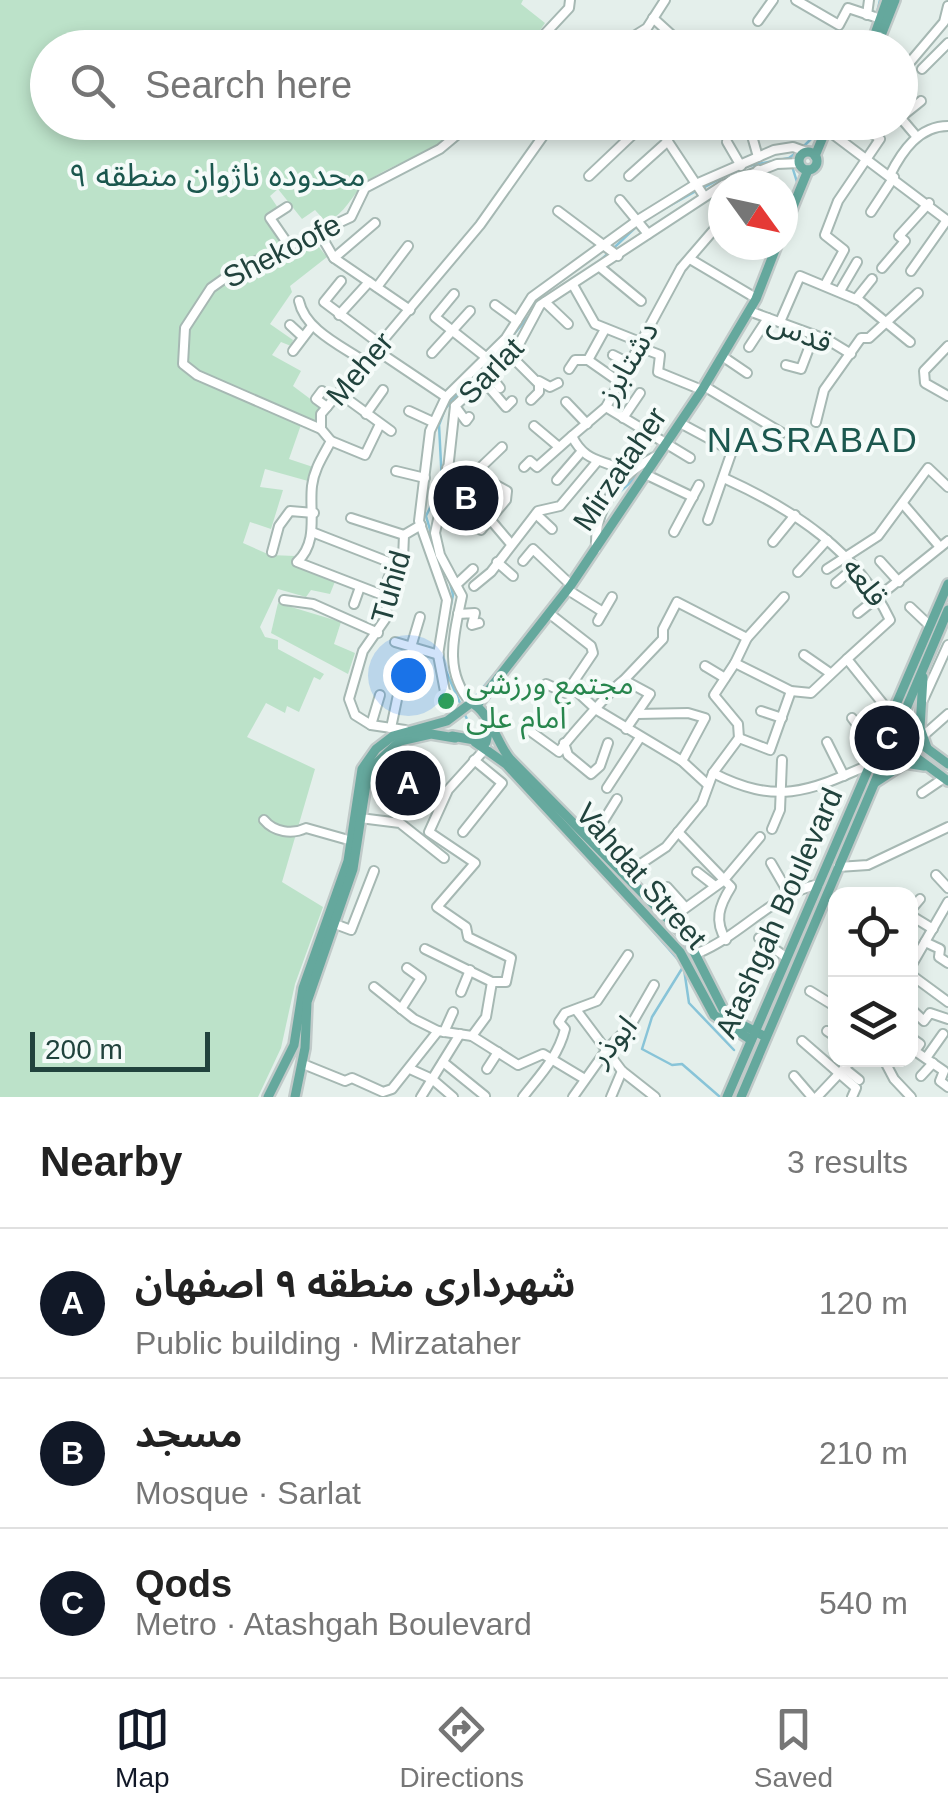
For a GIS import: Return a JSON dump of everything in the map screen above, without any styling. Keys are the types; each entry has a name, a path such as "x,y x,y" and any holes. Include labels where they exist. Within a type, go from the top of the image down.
{"main road":[{"path":"878,30 887,0"},
{"path":"881,30 895,0"},
{"path":"798,197 807,151 821,140"},
{"path":"802,167 814,167 807,151"},
{"name":"Mirzataher","path":"447,721 474,704 550,614 596,551 704,388 749,311 769,260"},
{"name":"Atashgah Boulevard","path":"727,1097 876,751 892,730 892,715 948,584"},
{"name":"Atashgah Boulevard","path":"744,1095 892,730 948,610"},
{"path":"924,665 920,706 928,748"},
{"name":"Vahdat Street","path":"474,704 510,760 670,920 698,954 720,1007 738,1028"},
{"path":"268,1097 294,1045 304,988 352,841 362,769 376,748 405,730 447,721 446,732 455,738"},
{"path":"475,742 486,742 489,729"},
{"path":"892,730 909,735 948,764"},
{"path":"892,730 902,747 946,780"},
{"path":"294,1097 302,1064 307,1002 355,861 364,780 382,754 410,738 455,738"},
{"name":"Vahdat Street","path":"455,738 486,748 574,835 680,952 707,1008 764,1042"},
{"path":"872,785 905,762 931,768"},
{"path":"624,893 630,895 633,883"},
{"path":"639,910 638,901 648,898"},
{"path":"742,1058 738,1028 761,1015"},
{"path":"280,1070 299,1079"}],"street":[{"path":"548,30 569,8 570,0"},
{"path":"644,30 664,0"},
{"path":"758,22 772,0"},
{"path":"796,0 839,25 848,8 881,20"},
{"path":"867,15 869,0"},
{"path":"918,53 939,28 948,6"},
{"path":"654,18 667,30"},
{"path":"922,69 948,42 939,28"},
{"path":"918,136 936,126 948,126"},
{"name":"Shekoofe","path":"321,429 197,375 183,364 185,328 211,288 235,271 351,217 365,188 440,149 450,140"},
{"name":"Meher","path":"384,596 297,562 304,555 312,532 312,482 331,441 321,429 327,407 480,225 539,140"},
{"path":"589,176 627,140"},
{"path":"667,140 700,190"},
{"path":"629,176 670,144 684,140"},
{"path":"753,140 758,157"},
{"path":"842,140 865,162 892,176 947,218 911,272"},
{"path":"824,285 844,250 826,234 838,201 880,140"},
{"path":"871,212 915,140"},
{"path":"727,142 741,166"},
{"path":"568,324 544,302 602,268 610,251 638,220 758,157 807,151"},
{"path":"758,170 802,167"},
{"path":"446,702 452,689 443,654 447,600 421,525 433,422 446,397 487,358 532,297 610,251 648,234 708,187"},
{"path":"620,200 648,234"},
{"path":"882,268 904,241 899,236 929,203"},
{"path":"286,207 270,218 290,248"},
{"path":"558,211 610,251"},
{"path":"334,258 375,222"},
{"path":"320,234 334,258 410,310"},
{"name":"دشتابرز","path":"544,460 606,407 627,362 690,258 708,237"},
{"path":"339,315 408,246"},
{"path":"690,258 754,298"},
{"path":"840,291 857,262"},
{"path":"602,268 641,301"},
{"path":"780,322 800,276 856,299 910,342"},
{"path":"856,299 872,279"},
{"path":"341,281 324,302 446,397"},
{"path":"574,285 583,308 604,331 660,355 658,372 704,388 782,433"},
{"path":"816,422 824,390 861,338 869,338 918,293"},
{"path":"454,294 435,317 487,358"},
{"path":"299,301 302,314 312,326 365,362"},
{"name":"Sarlat","path":"452,689 443,654 462,596 440,555 435,533 455,406 510,355 544,302"},
{"path":"495,306 517,322"},
{"path":"432,353 470,310"},
{"name":"قدس","path":"749,311 814,335 851,354"},
{"path":"749,347 768,318"},
{"path":"533,323 542,332"},
{"path":"290,325 304,337"},
{"path":"293,351 312,326"},
{"path":"588,360 604,331"},
{"path":"786,365 802,369 814,335"},
{"path":"601,342 627,362"},
{"path":"948,346 924,372 924,383 948,396"},
{"path":"510,355 537,383 539,392 531,400"},
{"path":"722,356 748,373"},
{"path":"569,369 575,360 588,360 618,380"},
{"path":"486,376 500,388"},
{"path":"486,376 506,408 512,401"},
{"path":"537,383 553,387 558,383"},
{"path":"366,414 383,390"},
{"path":"322,392 316,399 327,407"},
{"path":"339,393 391,431"},
{"path":"622,418 640,393"},
{"path":"566,402 586,424"},
{"path":"455,406 466,422 468,417"},
{"path":"606,407 690,458"},
{"path":"409,411 433,422"},
{"path":"680,423 732,451 726,479 708,520"},
{"path":"331,441 366,455 380,424"},
{"path":"534,426 559,447"},
{"path":"572,436 596,463 615,466 628,475"},
{"path":"488,444 495,455"},
{"path":"447,468 479,469 502,447"},
{"path":"557,480 582,450"},
{"path":"524,467 530,461 538,467 544,460 536,453"},
{"path":"596,551 601,510 628,475 658,455"},
{"path":"474,586 536,514 560,506 596,463"},
{"path":"828,569 878,536 928,468 948,487 941,500"},
{"path":"396,471 425,478"},
{"path":"645,474 693,497"},
{"name":"قلعه","path":"726,479 796,515 827,540 856,566 890,616 889,622 847,659"},
{"path":"481,530 506,500 507,491 487,480"},
{"path":"674,532 700,485"},
{"path":"858,613 944,544 904,505"},
{"path":"272,552 279,526 290,511 314,512"},
{"path":"536,514 552,528"},
{"path":"774,542 796,515"},
{"path":"351,518 404,535"},
{"path":"489,518 511,544"},
{"name":"Tuhid","path":"371,725 355,715 349,699 363,650 379,633 386,618 384,596 394,564 403,560 404,535 421,525"},
{"path":"312,532 394,564"},
{"path":"798,572 827,540"},
{"path":"523,561 532,549 570,588 604,612"},
{"path":"880,561 899,582"},
{"path":"497,562 513,576"},
{"path":"836,583 856,566"},
{"path":"544,576 552,567"},
{"path":"457,584 473,569"},
{"path":"354,604 360,586"},
{"path":"598,621 612,596"},
{"path":"633,883 636,867 666,847 702,803 712,773 739,738 738,724 714,695 747,638 784,597"},
{"path":"284,600 313,604 379,633"},
{"path":"530,731 559,752 616,682 624,680 663,640 662,630 678,602 747,638"},
{"path":"910,607 930,626"},
{"path":"458,614 475,613 472,625 479,622"},
{"path":"546,684 558,694 566,694 593,653 591,646 550,614"},
{"path":"403,656 403,645 420,617"},
{"path":"403,645 443,654"},
{"path":"920,706 948,645"},
{"path":"804,655 830,673"},
{"path":"736,662 791,691 807,694 847,659 892,715"},
{"path":"705,666 725,678"},
{"path":"624,680 650,694 626,729"},
{"path":"391,728 400,685"},
{"path":"571,686 596,710 639,739 682,761 707,784"},
{"path":"452,689 474,704"},
{"path":"739,738 770,750 791,691"},
{"path":"380,695 371,725 405,730"},
{"path":"761,711 782,718"},
{"path":"637,714 688,713 705,718 682,761"},
{"path":"923,736 948,714"},
{"path":"852,718 876,751"},
{"path":"607,788 639,739"},
{"path":"827,742 844,776"},
{"path":"564,744 568,755 591,774 600,766 608,743"},
{"path":"425,949 492,982 506,982 511,958 468,937 466,928 437,907 475,863 429,832 448,790 486,748"},
{"path":"463,832 502,783 474,760"},
{"path":"772,829 781,793 782,760"},
{"path":"712,773 764,793 781,793 826,786 871,764"},
{"path":"922,793 946,780"},
{"path":"591,841 617,800"},
{"path":"360,818 400,823 444,858"},
{"path":"264,820 271,828 297,833 306,828 352,841"},
{"path":"838,867 868,865 948,827"},
{"path":"678,832 726,878 730,887 718,914 718,927 726,940"},
{"path":"670,920 726,878 760,838"},
{"path":"697,850 705,841"},
{"path":"771,864 789,894"},
{"path":"335,924 352,930 374,871"},
{"path":"698,872 715,886"},
{"path":"936,875 948,888"},
{"path":"698,954 726,940 789,894 819,884"},
{"path":"667,887 686,906"},
{"path":"918,948 945,913 948,902"},
{"path":"918,919 933,929"},
{"path":"759,938 787,958"},
{"path":"925,942 940,949 939,957 948,963"},
{"path":"523,1097 552,1060 565,1029 559,1022 565,1013 597,1001 628,955"},
{"path":"401,1010 420,978 407,968"},
{"path":"461,992 470,970"},
{"path":"917,977 948,1002"},
{"path":"472,1036 486,1017 492,982"},
{"name":"ابوذر","path":"572,1097 606,1049 631,1025 654,985"},
{"path":"374,987 401,1010 440,1032 472,1036 518,1065 544,1054 583,1078"},
{"path":"810,991 828,1002"},
{"path":"577,1011 622,1072 655,1097"},
{"path":"302,1064 383,1092 392,1089 453,1012"},
{"path":"918,1015 924,1021 930,1013 948,1019"},
{"path":"436,1097 423,1093 460,1034"},
{"path":"921,1076 941,1037 948,1047"},
{"path":"813,1050 820,1039"},
{"path":"802,1041 859,1080"},
{"path":"486,1069 498,1052"},
{"path":"918,1052 944,1071 940,1080 948,1088"},
{"path":"443,1062 485,1096"},
{"path":"794,1076 819,1096 846,1067"},
{"path":"888,1067 911,1097"},
{"path":"410,1069 432,1079 453,1097"},
{"path":"842,1071 856,1088 852,1097"},
{"path":"611,1097 622,1072"}],"green space":[{"path":"0,0 523,0 521,4 545,23 540,30 30,30 30,140 446,140 377,175 326,222 315,210 302,219 278,189 270,196 278,208 267,218 288,251 314,241 327,257 290,286 292,292 270,324 293,340 291,346 281,342 272,355 301,371 293,386 321,407 318,425 303,419 289,459 313,467 308,481 265,469 260,487 283,490 271,529 250,522 243,543 270,555 295,556 295,565 336,579 330,594 311,590 306,597 278,589 260,627 265,637 278,640 278,649 324,674 320,680 314,677 299,712 287,706 285,713 266,703 247,737 315,769 282,882 323,907 295,984 281,1048 258,1097 0,1097"},
{"path":"278,603 341,622 334,644 355,653 348,674 271,633"}],"waterway":[{"path":"877,13 880,0"},
{"path":"803,147 810,140"},
{"path":"743,167 789,158 797,152"},
{"path":"792,166 793,170"},
{"path":"703,188 708,185"},
{"path":"655,214 696,191"},
{"path":"602,259 636,227"},
{"path":"509,340 533,311"},
{"path":"438,557 426,516 442,483 439,425 445,409 472,377"},
{"path":"613,498 644,470"},
{"path":"600,534 605,514"},
{"path":"445,633 453,595 450,582"},
{"path":"474,698 508,658"},
{"path":"445,669 461,705"},
{"path":"463,711 469,723"},
{"path":"617,890 681,963"},
{"path":"683,967 652,1017 642,1049 672,1065 682,1064 720,1097"},
{"path":"684,969 689,1003 734,1050"}],"place":[{"name":"مسجد","path":"466,498"},
{"name":"مجتمع ورزشی امام علی","path":"446,701"},
{"name":"Qods","path":"887,738"},
{"name":"شهرداری منطقه ۹ اصفهان","path":"408,783"}],"district":[{"name":"محدوده ناژوان منطقه ۹","path":"217,175"},
{"name":"NASRABAD","path":"813,440"}]}
